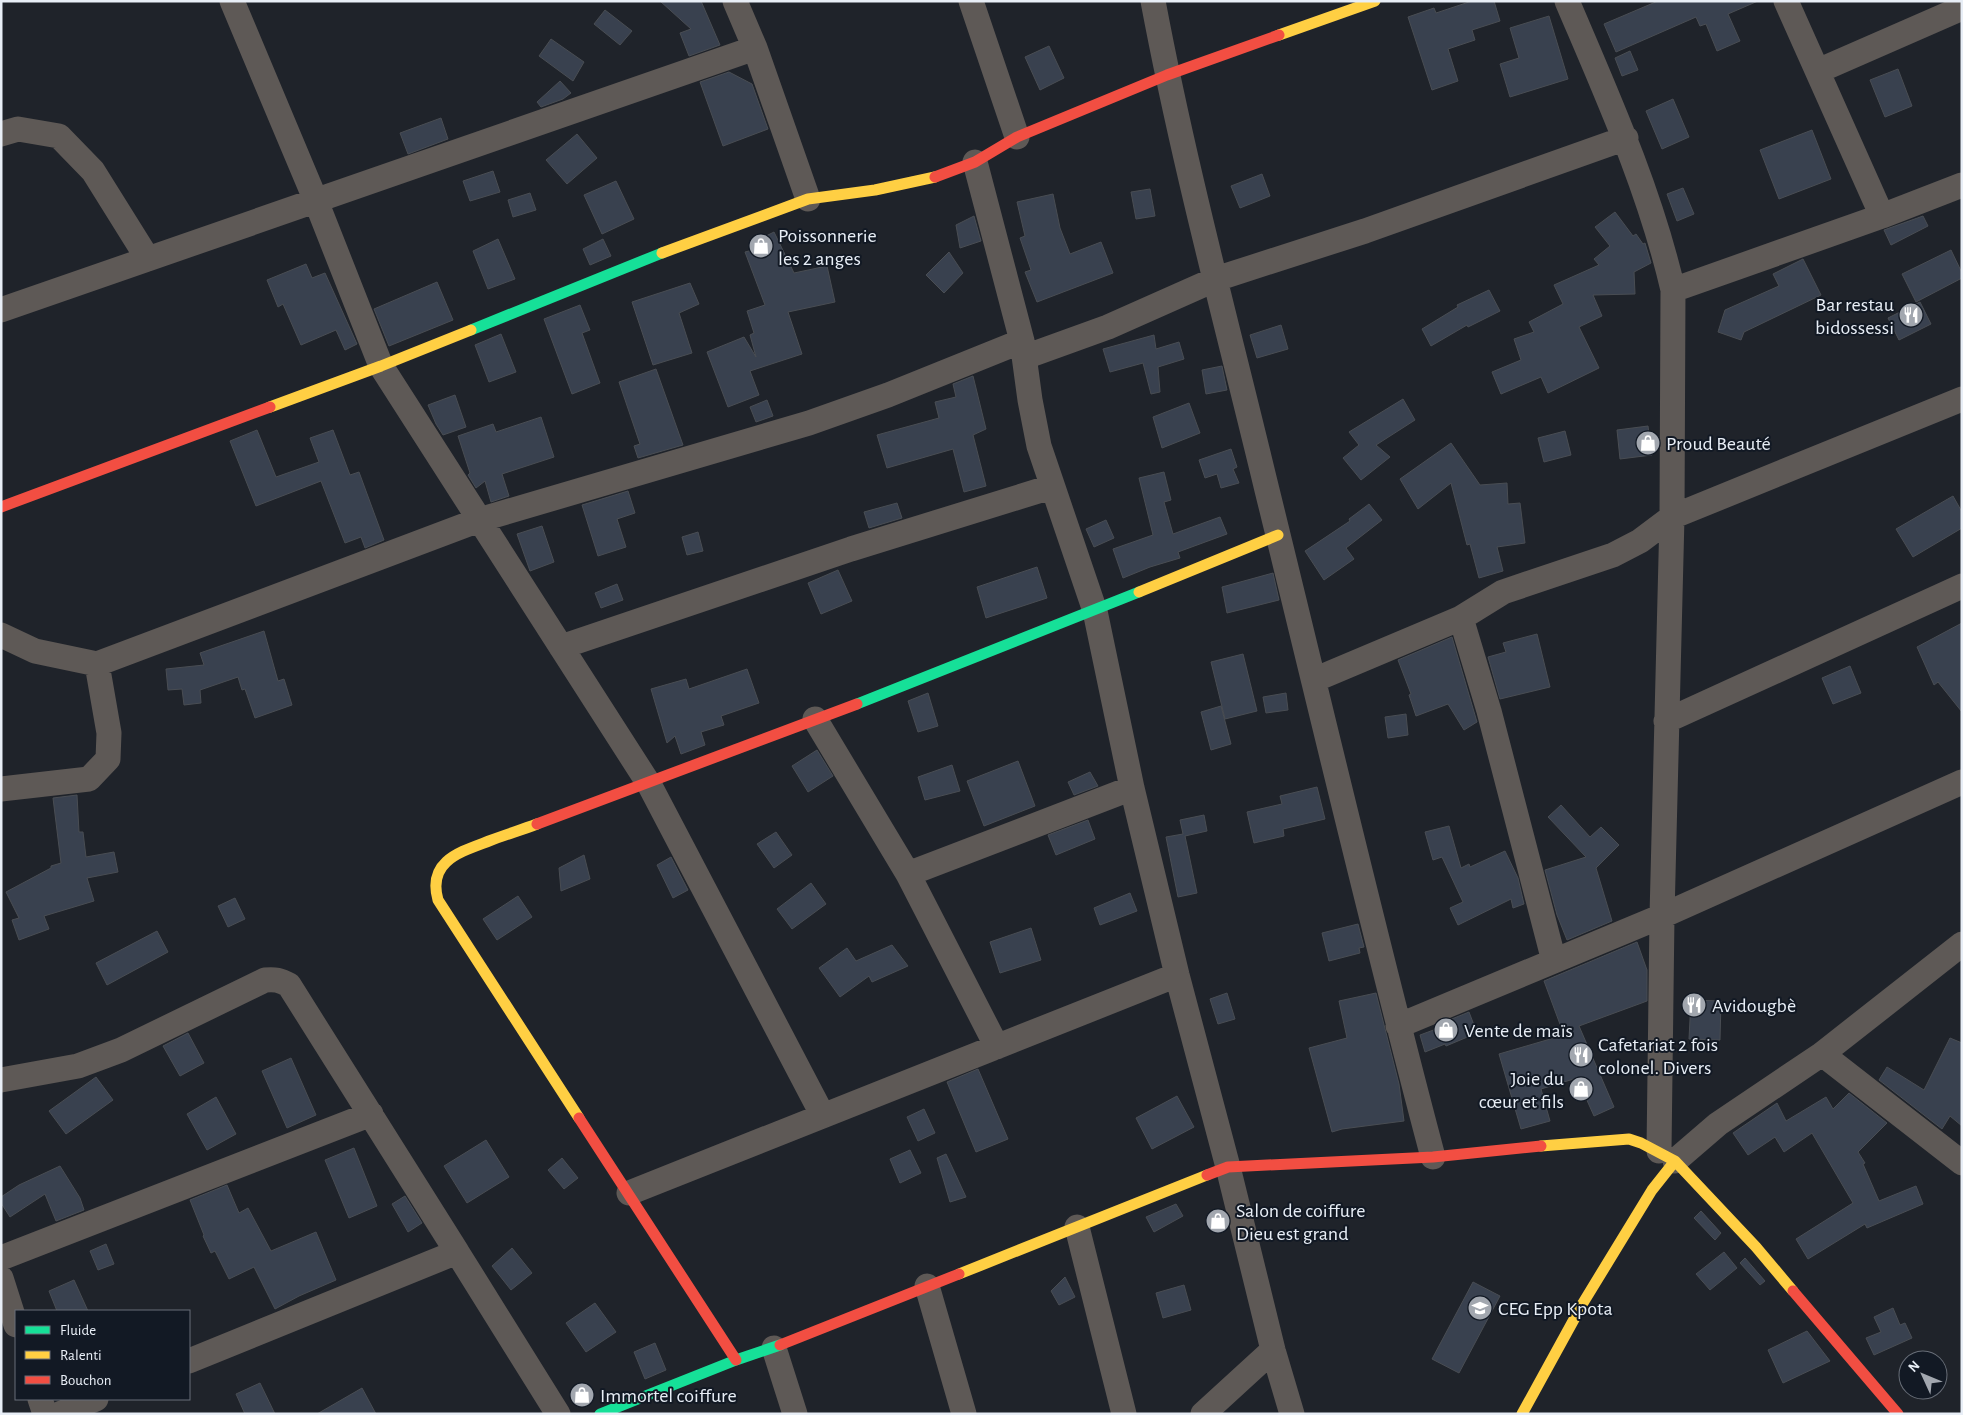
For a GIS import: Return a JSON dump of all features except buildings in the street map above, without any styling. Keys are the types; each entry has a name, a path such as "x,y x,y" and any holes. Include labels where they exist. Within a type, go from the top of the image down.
{"street":[{"path":"232,1 316,201 381,366 649,784 823,1116"},
{"path":"735,1 755,48 808,199"},
{"path":"971,1 1017,137"},
{"path":"1153,1 1167,75 1278,535 1398,1026 1433,1157"},
{"path":"1,507 381,366 649,258 808,199 875,190 926,180 975,162 1017,137 1167,75 1375,1"},
{"path":"1522,1414 1583,1303 1652,1190 1667,1156 1662,916 1672,517 1673,290 1666,259 1626,138 1567,1"},
{"path":"1786,1 1882,216"},
{"path":"1818,71 1962,8"},
{"path":"1,310 755,48"},
{"path":"1,134 18,129 59,136 93,171 148,259"},
{"path":"1,635 35,651 97,664 479,520 809,423 1024,349 1108,327 1216,279 1365,230 1626,138"},
{"path":"975,162 1024,349 1033,418 1039,446 1094,611 1132,788 1177,975 1228,1167 1273,1350 1292,1414"},
{"path":"1673,290 1882,216 1962,185"},
{"path":"1314,680 1461,618 1503,592 1613,555 1640,541 1672,517 1962,398"},
{"path":"561,647 851,549 1052,487"},
{"path":"736,1360 438,900 434,888 436,876 443,864 457,853 649,784 1094,611 1278,535"},
{"path":"1666,721 1962,586"},
{"path":"1461,618 1488,711 1554,961"},
{"path":"1,789 89,779 108,759 109,733 97,664"},
{"path":"815,719 908,874 997,1047"},
{"path":"1398,1026 1662,916 1962,782"},
{"path":"908,874 1132,788"},
{"path":"1667,1156 1822,1054 1962,944"},
{"path":"629,1193 1177,975"},
{"path":"1,1080 87,1063 121,1050 265,980 275,979 289,985 558,1414"},
{"path":"1822,1054 1962,1163"},
{"path":"1,1258 371,1114"},
{"path":"600,1414 736,1360 774,1348 1228,1167 1433,1157 1629,1139 1667,1156 1756,1247 1898,1414"},
{"path":"1077,1227 1124,1414"},
{"path":"190,1361 457,1252"},
{"path":"1,1278 15,1322"},
{"path":"927,1286 964,1414"},
{"path":"774,1348 795,1414"},
{"path":"1203,1414 1273,1350"},
{"path":"40,1400 45,1414"},
{"path":"59,1414 94,1400"}],"traffic: fast":[{"path":"471,330 662,253"},
{"path":"857,704 1139,592"},
{"path":"600,1414 736,1360 780,1345"}],"traffic: slow":[{"path":"1279,35 1375,1"},
{"path":"662,253 808,199 875,190 935,177"},
{"path":"270,407 471,330"},
{"path":"1139,592 1278,535"},
{"path":"537,824 457,854 442,867 437,876 436,887 438,900 579,1118"},
{"path":"1541,1146 1629,1139 1641,1143 1675,1161 1756,1247 1793,1291"},
{"path":"1522,1414 1583,1303 1652,1190 1675,1161"},
{"path":"959,1274 1207,1175"}],"traffic: jam":[{"path":"935,177 975,162 1017,137 1167,75 1279,35"},
{"path":"1,507 270,407"},
{"path":"537,824 857,704"},
{"path":"579,1118 736,1360"},
{"path":"1207,1175 1228,1167 1433,1157 1541,1146"},
{"path":"780,1345 959,1274"},
{"path":"1793,1291 1898,1414"}],"place":[{"name":"Poissonnerie les 2 anges","path":"761,246"},
{"name":"Bar restau bidossessi","path":"1911,315"},
{"name":"Proud Beauté","path":"1648,443"},
{"name":"Avidougbè","path":"1694,1005"},
{"name":"Vente de maïs","path":"1446,1030"},
{"name":"Cafetariat 2 fois colonel. Divers","path":"1581,1055"},
{"name":"Joie du cœur et fils","path":"1581,1089"},
{"name":"Salon de coiffure Dieu est grand","path":"1218,1221"},
{"name":"CEG Epp Kpota","path":"1480,1308"},
{"name":"Immortel coiffure","path":"582,1395"}]}
